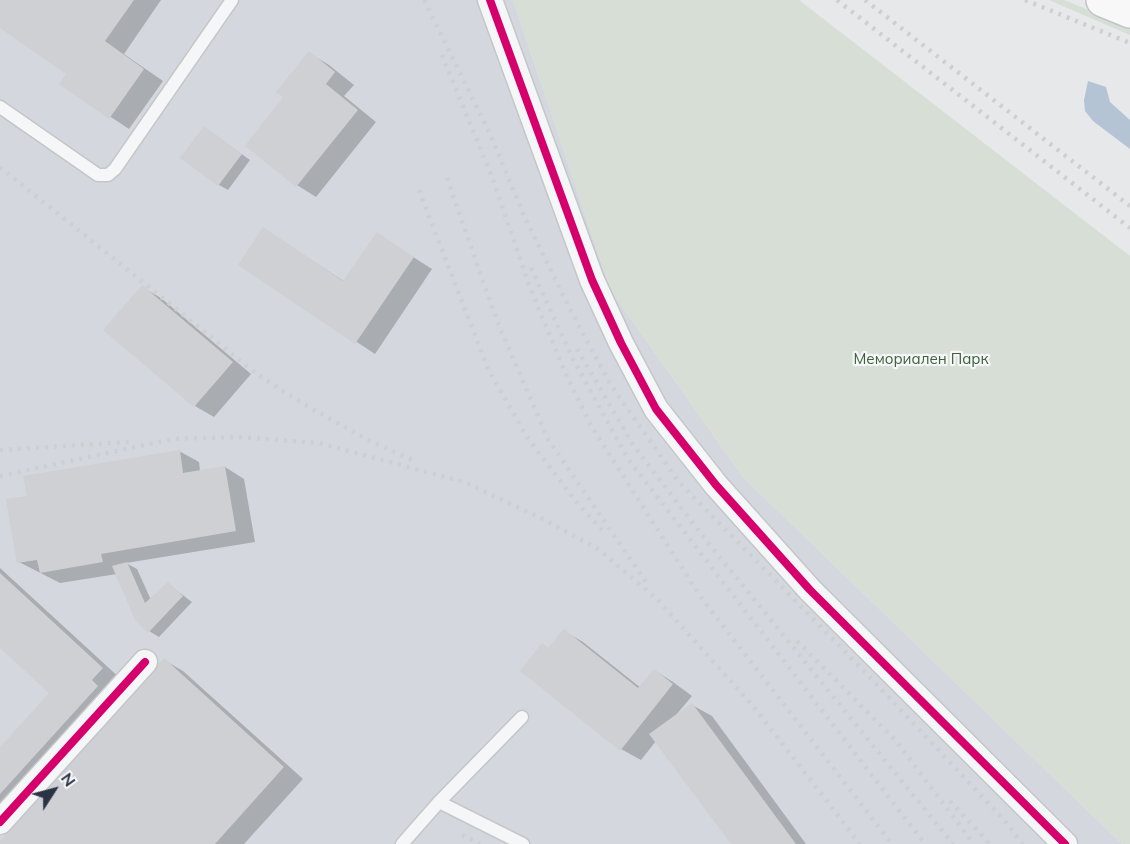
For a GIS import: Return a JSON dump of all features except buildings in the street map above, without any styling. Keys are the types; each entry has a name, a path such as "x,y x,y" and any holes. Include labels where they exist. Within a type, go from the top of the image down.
{"main road":[{"path":"1103,0 1130,11"}],"street":[{"path":"490,0 592,280 621,343 656,409 716,485 810,590 1065,844"},
{"path":"0,822 145,662"}],"lane":[{"path":"0,107 98,175 108,175 115,169 232,0"},
{"path":"402,844 439,802 522,717"},
{"path":"439,802 523,844"}],"shaded area":[{"path":"0,0 513,0 611,291 743,477 1122,844 0,844"}],"green space":[{"name":"Мемориален Парк","path":"513,0 799,0 1130,256 1130,844 1122,844 743,477 611,291"},
{"path":"1049,0 1064,0 1130,27 1130,35"}],"water":[{"path":"1088,81 1106,87 1110,102 1130,120 1130,149 1093,121 1085,111 1084,100"}],"railway":[{"path":"424,0 490,134 526,220 570,309 609,382 678,481 866,673 1004,820 1023,844"},
{"path":"837,0 1130,228"},
{"path":"865,0 1130,206"},
{"path":"1025,0 1130,43"},
{"path":"442,55 492,177 529,285 564,370 590,424 700,596 892,844"},
{"path":"0,167 258,375 307,406 370,441 417,462"},
{"path":"447,178 497,321 548,439 648,585"},
{"path":"419,190 488,369 527,437 578,504 602,530"},
{"path":"531,268 573,359 628,459 925,844"},
{"path":"577,349 632,443 701,534 953,844"},
{"path":"0,476 173,439 237,437 319,443 464,482 541,518 598,549 658,600 754,707 860,844"},
{"path":"0,450 129,442"},
{"path":"797,641 896,741 974,844"},
{"path":"950,801 990,844"},
{"path":"462,835 480,844"}],"cycle path":[{"path":"490,0 592,280 621,343 656,409 716,485 810,590 1065,844"},
{"path":"0,822 145,662"}]}
